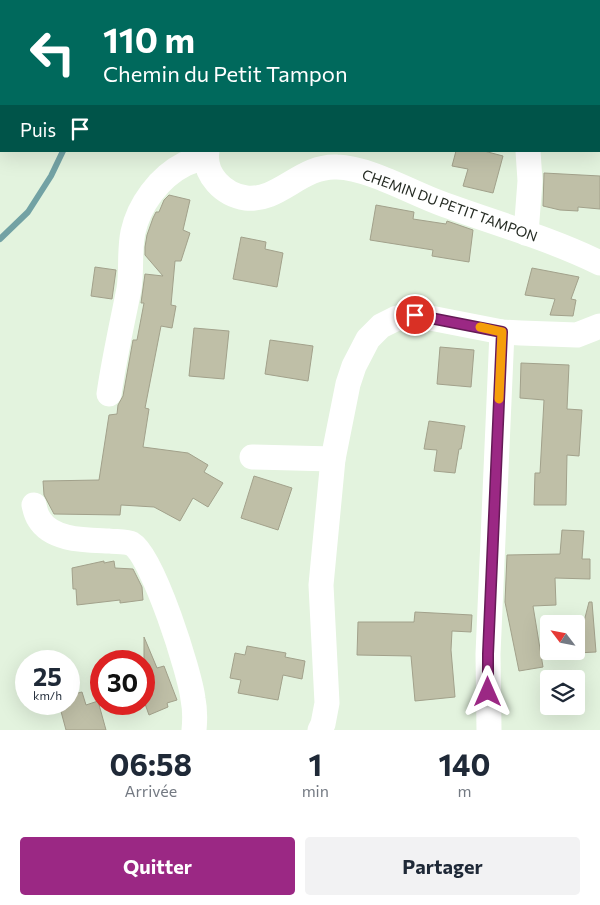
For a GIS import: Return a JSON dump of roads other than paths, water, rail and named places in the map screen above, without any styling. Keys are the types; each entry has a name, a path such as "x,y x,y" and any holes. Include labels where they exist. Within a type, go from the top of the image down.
{"street":[{"path":"526,233 530,181 528,152"},
{"name":"CHEMIN DU PETIT TAMPON","path":"109,394 129,288 133,232 138,218 157,186 172,172 207,154 208,169 221,187 233,194 247,198 262,198 320,168 338,166 363,171 440,203 526,233 600,263"},
{"path":"320,730 328,703 321,585 333,459 348,384 354,366 368,339 381,326 397,318 415,315 502,332 577,335 600,326"},
{"path":"489,730 488,654 502,332"},
{"path":"252,456 333,459"},
{"path":"34,505 38,518 44,526 56,533 83,540 130,543 139,550 154,578 173,625 193,698 194,730"}],"waterway":[{"path":"0,239 28,212 51,176 63,152"}]}
